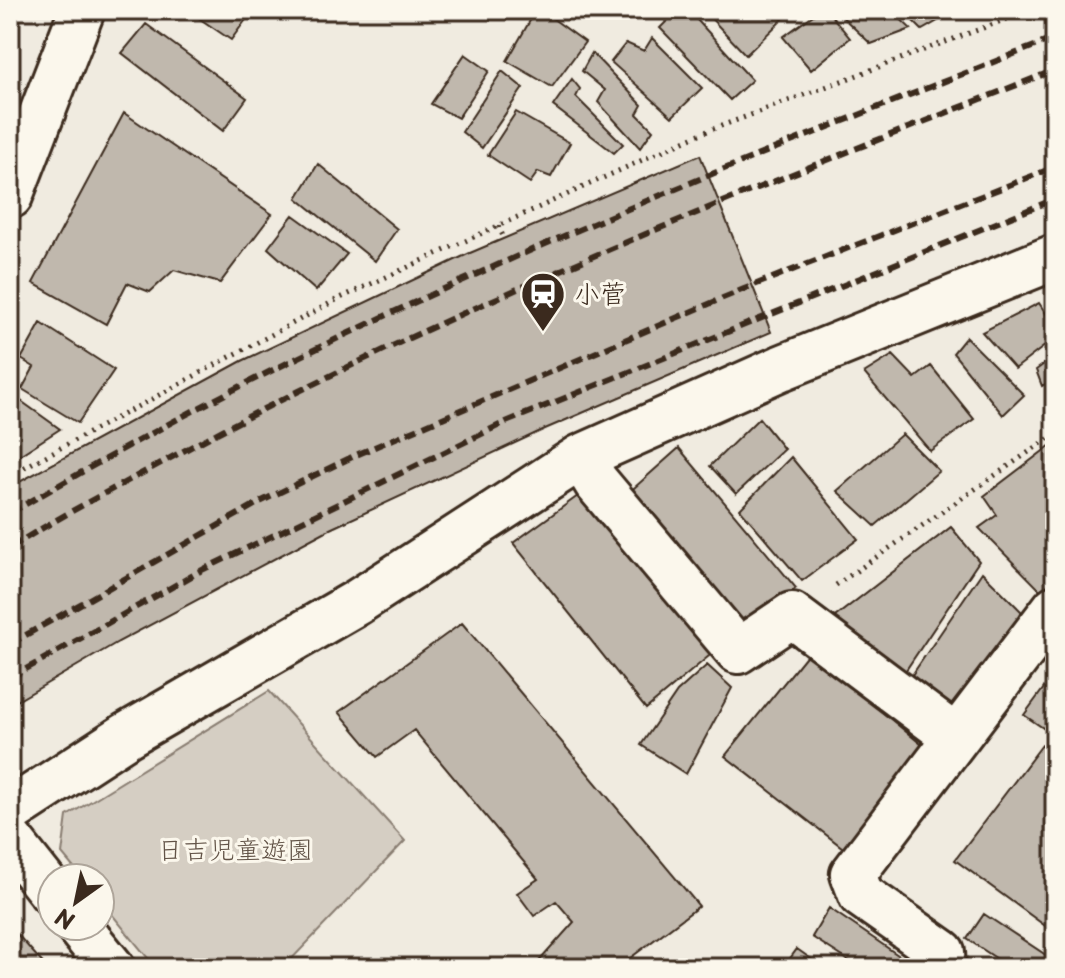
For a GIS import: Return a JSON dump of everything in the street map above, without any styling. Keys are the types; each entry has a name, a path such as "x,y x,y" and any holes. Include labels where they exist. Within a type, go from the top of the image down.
{"street":[{"path":"10,196 82,10"},
{"path":"10,811 127,735 356,603 581,457 781,368 1055,257"},
{"path":"581,457 596,482 738,651 792,615 955,737"},
{"path":"943,968 942,952 861,895 853,874 1055,608"},
{"path":"10,840 36,873"},
{"path":"91,942 112,968"}],"path":[{"path":"10,475 338,299 697,135 1031,10"},
{"path":"498,226 504,238"},
{"path":"792,615 1055,434"}],"green space":[{"name":"日吉児童遊園","path":"269,691 405,841 283,968 156,968 116,919 116,862 69,862 62,854 67,816"}],"building":[{"path":"187,10 253,10 231,40"},
{"path":"536,10 541,10 585,42 552,87 507,61"},
{"path":"678,10 688,10 752,80 730,100 660,28"},
{"path":"703,10 780,10 786,16 746,55"},
{"path":"820,10 827,10 850,38 811,70 783,37"},
{"path":"835,10 891,10 911,29 871,44"},
{"path":"902,10 932,10 941,19 922,30"},
{"path":"146,24 247,98 223,131 122,53"},
{"path":"652,38 702,88 672,117 611,62 626,43 644,51"},
{"path":"592,53 642,105 637,114 653,130 640,148 598,102 605,90 582,71"},
{"path":"465,54 489,71 458,118 431,104"},
{"path":"502,71 523,88 482,148 462,132"},
{"path":"572,79 580,89 576,97 623,144 614,153 553,106"},
{"path":"516,112 570,143 551,177 538,172 530,183 488,155"},
{"path":"124,113 272,214 220,283 174,270 150,292 127,283 106,324 33,283"},
{"path":"700,155 771,332 545,429 330,529 118,642 10,705 10,487 242,361 470,253"},
{"path":"318,164 397,229 375,261 297,198"},
{"path":"293,215 347,254 316,291 268,248"},
{"path":"1039,303 1055,327 1055,338 1015,369 982,332"},
{"path":"41,323 114,370 78,423 22,389 34,367 21,359"},
{"path":"966,337 1024,395 1003,415 953,353"},
{"path":"893,355 915,378 931,366 974,419 930,451 864,373"},
{"path":"1055,356 1055,379 1042,386 1036,370"},
{"path":"14,396 60,429 18,456"},
{"path":"759,418 784,449 736,494 710,466"},
{"path":"902,434 939,471 875,526 837,491"},
{"path":"1055,442 1055,582 1042,592 979,528 997,515 984,496"},
{"path":"679,448 796,588 744,628 626,495"},
{"path":"791,457 858,539 802,581 740,509"},
{"path":"582,493 715,651 646,709 513,543"},
{"path":"951,527 979,561 904,673 831,620"},
{"path":"982,572 1030,620 957,721 910,678"},
{"path":"462,623 699,906 617,968 533,968 574,922 556,901 534,916 517,893 538,879 414,730 377,757 339,712"},
{"path":"809,652 927,749 847,851 725,756"},
{"path":"707,665 732,688 686,774 641,745 677,692"},
{"path":"1055,673 1055,736 1024,715"},
{"path":"1042,745 1055,754 1055,933 955,860"},
{"path":"829,908 917,968 860,968 812,937"},
{"path":"984,914 1055,961 1055,968 1011,968 967,939"},
{"path":"10,926 47,968 10,968"},
{"path":"797,949 824,968 783,968"}],"railway":[{"path":"10,513 233,390 459,282 756,156 1055,38"},
{"path":"10,548 91,500 281,400 498,298 719,204 1055,70"},
{"path":"10,644 258,503 356,455 744,289 1055,167"},
{"path":"10,678 204,569 506,422 1055,199"}],"place":[{"name":"小菅","path":"543,333"}]}
